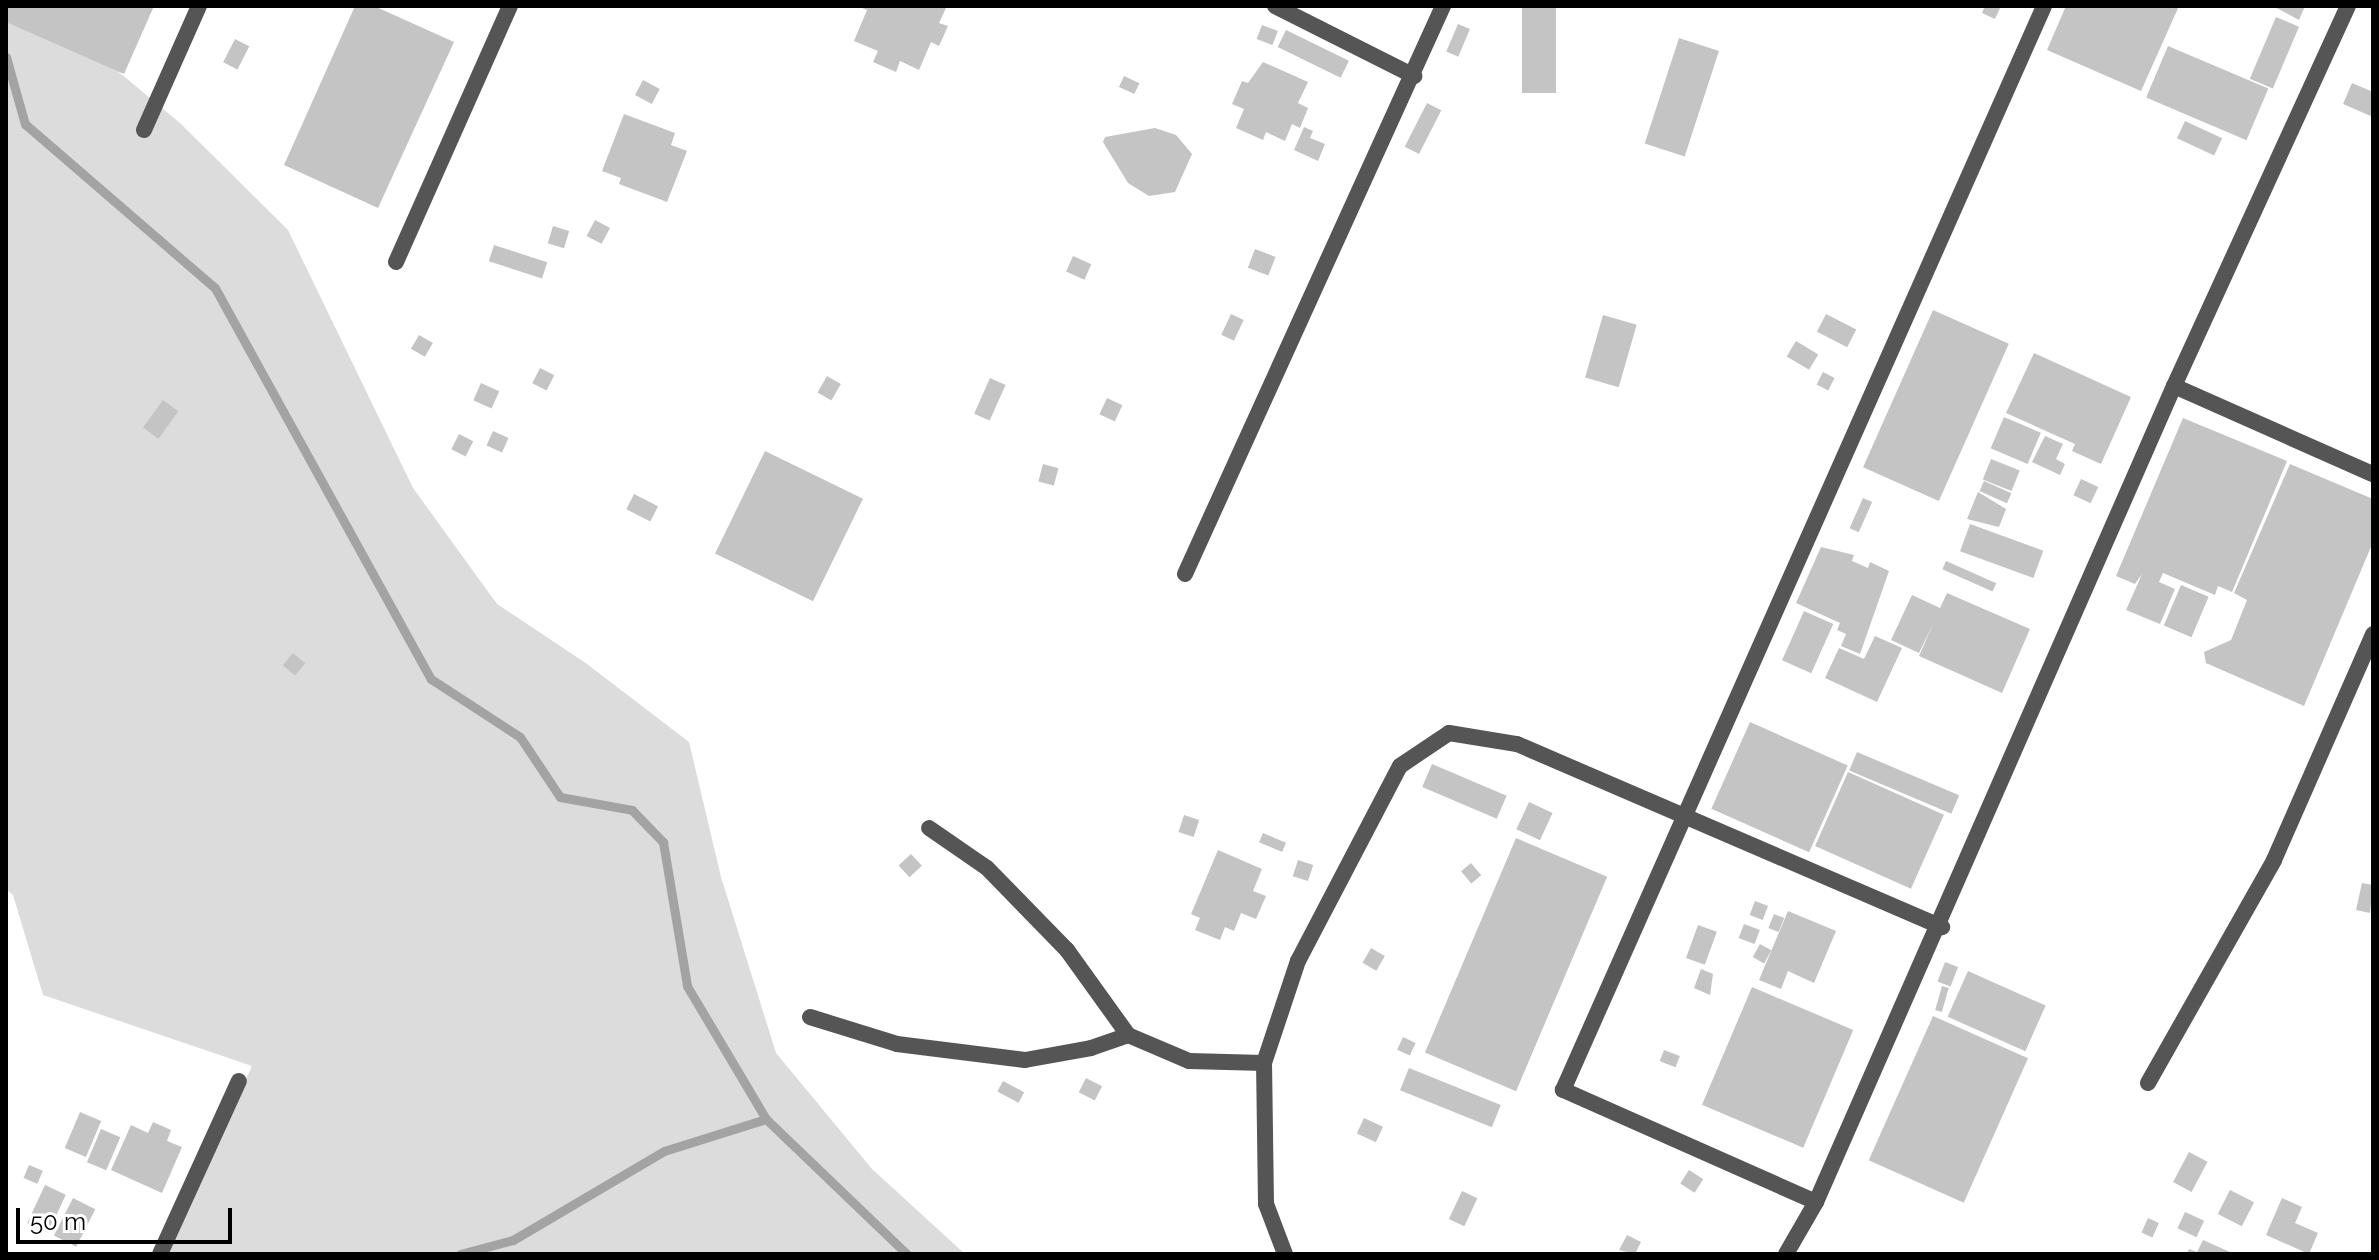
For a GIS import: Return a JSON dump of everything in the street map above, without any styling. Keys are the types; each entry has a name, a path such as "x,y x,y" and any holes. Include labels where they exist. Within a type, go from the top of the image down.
{"street":[{"path":"144,130 199,6"},
{"path":"396,262 510,6"},
{"path":"1275,6 1414,76"},
{"path":"1185,574 1414,76 1443,6"},
{"path":"1816,1202 1563,1090 2044,6"},
{"path":"1786,1254 1816,1202 2174,386 2348,6"},
{"path":"2174,386 2373,474"},
{"path":"2148,1083 2274,860 2373,634"},
{"path":"1285,1254 1266,1204 1264,1063 1298,961 1400,766 1449,733 1517,744 1942,927"},
{"path":"929,828 987,868 1067,950 1128,1035 1189,1061 1264,1063"},
{"path":"810,1017 897,1044 1025,1060 1091,1048 1128,1035"},
{"path":"160,1254 239,1081"}],"shaded area":[{"path":"6,6 91,49 180,123 288,230 413,488 497,604 587,664 689,742 721,877 776,1053 872,1169 965,1254 165,1254 252,1066 43,995 13,895 6,889"}],"building":[{"path":"6,6 154,6 124,74 6,22"},
{"path":"355,6 374,6 454,42 378,208 284,165"},
{"path":"857,6 947,6 939,23 948,26 939,46 931,42 919,70 900,61 896,72 873,62 878,51 854,41 867,10"},
{"path":"1522,6 1556,6 1556,93 1522,93"},
{"path":"1985,6 2001,6 1995,19 1982,13"},
{"path":"2066,6 2179,6 2141,91 2047,50"},
{"path":"2273,6 2305,6 2299,20"},
{"path":"2276,17 2299,27 2273,88 2250,79"},
{"path":"1458,24 1470,29 1458,57 1446,52"},
{"path":"1262,25 1278,31 1272,45 1257,39"},
{"path":"1286,30 1349,61 1341,78 1278,47"},
{"path":"1679,38 1719,51 1685,157 1645,144"},
{"path":"235,39 249,46 237,69 223,62"},
{"path":"2168,46 2268,89 2246,140 2146,98"},
{"path":"1263,62 1308,82 1298,103 1308,108 1300,128 1292,124 1285,141 1266,132 1263,140 1236,128 1244,109 1232,104 1242,81 1248,83"},
{"path":"1124,76 1139,83 1134,94 1119,87"},
{"path":"643,80 660,89 652,104 635,95"},
{"path":"2352,83 2373,92 2373,117 2343,104"},
{"path":"1427,103 1441,110 1419,154 1405,147"},
{"path":"624,114 675,133 671,145 687,151 667,202 619,184 621,178 602,171"},
{"path":"2185,121 2222,138 2214,156 2177,138"},
{"path":"1304,127 1313,131 1310,138 1325,144 1318,161 1294,150"},
{"path":"1155,128 1176,135 1192,154 1175,192 1149,196 1128,183 1103,142 1105,137"},
{"path":"595,220 610,228 602,244 587,236"},
{"path":"553,226 569,231 564,248 548,243"},
{"path":"494,245 547,262 542,278 489,261"},
{"path":"1255,249 1276,257 1268,276 1248,268"},
{"path":"1073,256 1091,264 1084,280 1066,272"},
{"path":"1933,310 2009,344 1939,501 1863,467"},
{"path":"1231,314 1244,320 1234,341 1221,335"},
{"path":"1826,314 1856,329 1847,347 1817,332"},
{"path":"1603,315 1637,325 1619,387 1585,377"},
{"path":"419,335 433,343 425,357 411,349"},
{"path":"1796,341 1818,354 1809,370 1787,356"},
{"path":"2034,353 2131,397 2101,464 2072,451 2075,444 2006,413"},
{"path":"540,368 554,375 547,390 532,383"},
{"path":"1823,372 1835,378 1828,390 1817,384"},
{"path":"827,376 841,384 831,400 818,392"},
{"path":"990,378 1006,385 990,421 974,414"},
{"path":"481,383 499,391 492,408 473,400"},
{"path":"1107,398 1122,405 1115,421 1099,414"},
{"path":"163,400 178,411 158,439 143,428"},
{"path":"2004,417 2041,433 2028,464 1991,448"},
{"path":"2183,418 2287,461 2232,592 2218,586 2215,595 2163,573 2159,582 2175,589 2160,624 2126,610 2142,574 2135,584 2116,576"},
{"path":"493,431 509,438 502,453 486,446"},
{"path":"459,434 473,441 466,456 451,449"},
{"path":"2045,436 2063,444 2056,459 2065,464 2060,475 2032,462"},
{"path":"765,451 863,499 813,601 715,553"},
{"path":"1991,459 2020,471 2012,491 1983,479"},
{"path":"1043,464 1058,468 1054,486 1038,481"},
{"path":"2290,464 2373,499 2373,542 2304,706 2206,663 2204,652 2231,640 2247,600 2234,593"},
{"path":"2081,479 2098,487 2091,503 2073,495"},
{"path":"1984,481 2011,493 2007,503 1980,491"},
{"path":"1978,492 2006,509 1999,527 1967,519"},
{"path":"634,494 658,506 650,521 626,509"},
{"path":"1863,498 1872,502 1859,532 1850,528"},
{"path":"1970,524 2043,551 2033,578 1960,551"},
{"path":"1821,547 1854,555 1852,561 1868,568 1870,562 1889,571 1860,654 1841,646 1846,634 1837,630 1840,623 1796,603"},
{"path":"1946,561 1996,583 1993,592 1942,569"},
{"path":"2181,585 2209,597 2191,637 2164,626"},
{"path":"1947,593 2030,629 2002,693 1919,656 1933,624 1919,653 1891,640 1912,595 1940,608"},
{"path":"1804,611 1833,624 1811,673 1782,660"},
{"path":"1875,636 1902,648 1877,702 1825,678 1839,648 1864,659"},
{"path":"293,653 305,663 295,676 283,665"},
{"path":"1750,722 1848,766 1809,852 1711,809"},
{"path":"1857,752 1959,795 1951,814 1849,770"},
{"path":"1432,764 1507,796 1497,819 1422,787"},
{"path":"1848,772 1944,815 1911,889 1815,846"},
{"path":"1529,802 1553,813 1540,840 1516,829"},
{"path":"1184,815 1199,820 1194,837 1178,832"},
{"path":"1263,833 1286,843 1282,852 1259,842"},
{"path":"1516,838 1607,877 1516,1091 1425,1052"},
{"path":"1218,850 1262,869 1253,891 1266,896 1256,919 1241,913 1234,931 1225,927 1220,940 1195,930 1200,918 1191,914"},
{"path":"911,854 922,866 909,877 899,866"},
{"path":"1298,860 1313,865 1308,881 1293,876"},
{"path":"1471,863 1481,875 1471,884 1461,871"},
{"path":"2362,883 2373,885 2370,913 2356,910"},
{"path":"1755,901 1768,906 1763,920 1750,915"},
{"path":"1788,911 1836,931 1814,983 1788,971 1781,989 1759,980"},
{"path":"1774,914 1784,918 1779,932 1768,928"},
{"path":"1744,924 1760,930 1754,944 1739,938"},
{"path":"1698,925 1717,932 1705,965 1686,958"},
{"path":"1760,944 1771,950 1764,963 1753,957"},
{"path":"1371,948 1385,956 1376,971 1362,963"},
{"path":"1945,962 1958,967 1951,987 1937,982"},
{"path":"1701,969 1713,974 1710,995 1694,988"},
{"path":"1968,971 2046,1006 2025,1051 1948,1017"},
{"path":"1942,986 1949,988 1942,1012 1935,1010"},
{"path":"1752,987 1853,1030 1803,1148 1702,1105"},
{"path":"1933,1016 2028,1058 1964,1203 1869,1160"},
{"path":"1403,1037 1416,1043 1410,1056 1397,1050"},
{"path":"1664,1050 1680,1056 1676,1067 1660,1061"},
{"path":"1409,1068 1501,1105 1492,1127 1400,1090"},
{"path":"1086,1078 1102,1086 1095,1100 1079,1092"},
{"path":"1003,1081 1024,1092 1019,1103 997,1092"},
{"path":"80,1112 101,1121 86,1157 65,1148"},
{"path":"1364,1118 1383,1127 1376,1142 1357,1133"},
{"path":"153,1122 171,1130 167,1141 182,1147 162,1193 111,1170 131,1125 148,1133"},
{"path":"101,1129 120,1137 106,1170 87,1162"},
{"path":"2189,1152 2208,1162 2192,1192 2173,1182"},
{"path":"29,1165 43,1171 37,1184 24,1178"},
{"path":"1689,1170 1703,1179 1695,1193 1680,1183"},
{"path":"45,1185 66,1195 48,1233 27,1223"},
{"path":"2230,1190 2254,1202 2242,1226 2218,1214"},
{"path":"1462,1191 1477,1198 1464,1226 1449,1219"},
{"path":"73,1198 95,1209 76,1247 54,1235"},
{"path":"2282,1198 2302,1207 2295,1223 2318,1233 2309,1254 2266,1235"},
{"path":"2185,1212 2204,1221 2196,1237 2177,1228"},
{"path":"2148,1218 2159,1223 2152,1237 2141,1233"},
{"path":"1627,1235 1641,1242 1635,1254 1619,1250"},
{"path":"2203,1240 2230,1252 2187,1254 2189,1249 2197,1252"}],"waterway":[{"path":"6,57 25,124 215,288 431,679 520,737 560,797 632,810 663,842 687,986 766,1119 907,1254"},
{"path":"460,1254 513,1240 664,1151 766,1119"}]}
